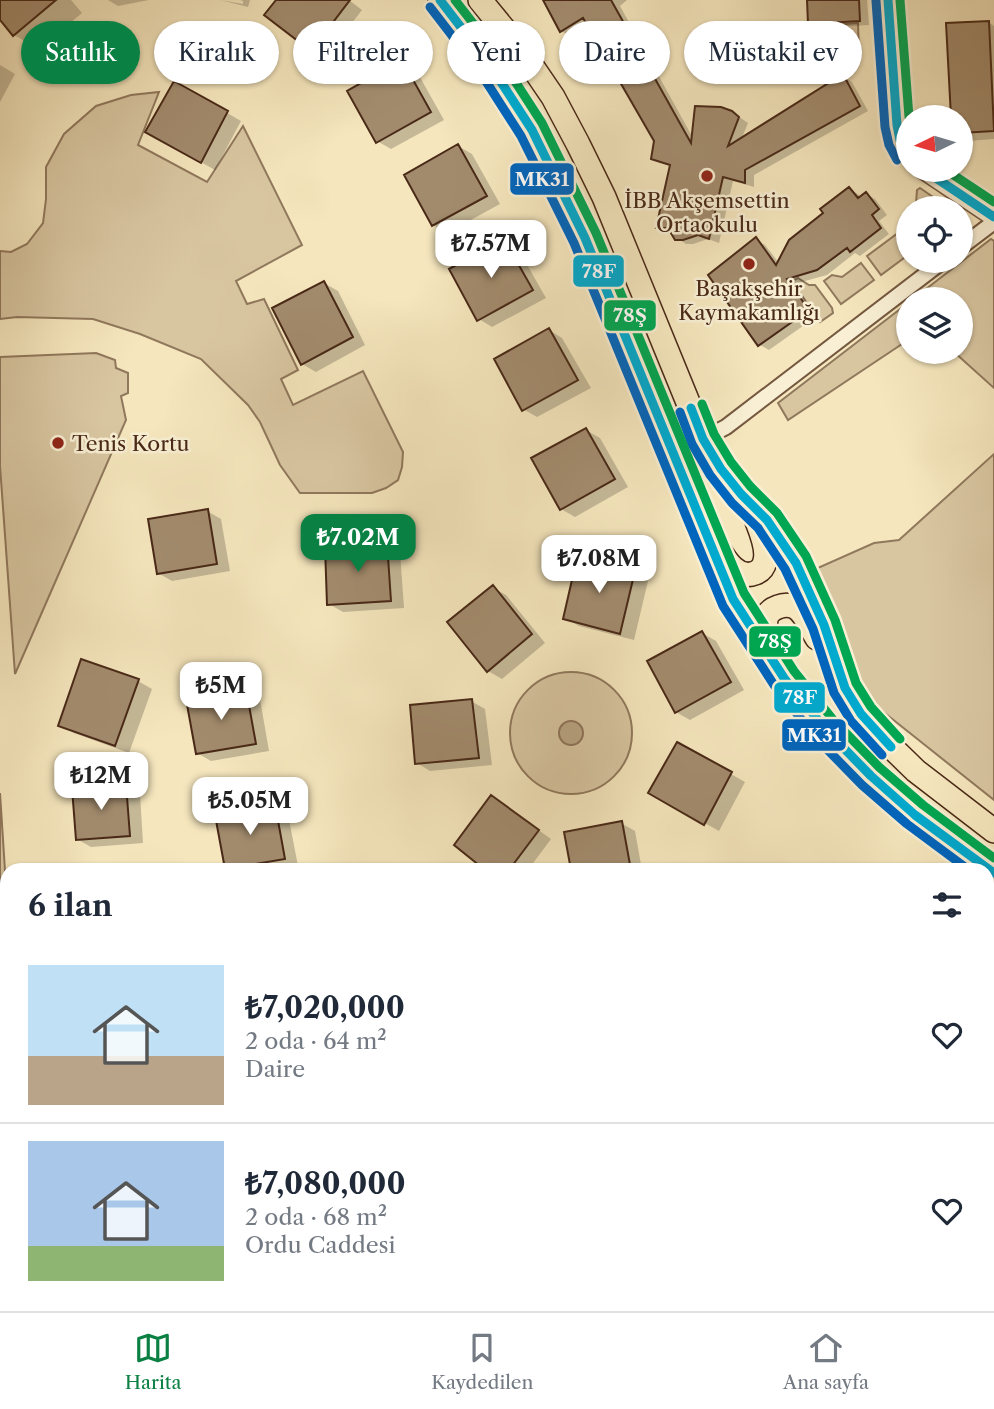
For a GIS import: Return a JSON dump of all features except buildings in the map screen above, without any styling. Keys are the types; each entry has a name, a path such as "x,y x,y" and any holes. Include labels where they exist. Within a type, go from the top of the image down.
{"main road":[{"path":"440,0 491,65 532,130 585,238 733,600 784,678 870,776 915,815 980,863"},
{"path":"480,0 521,50 553,97 578,144 604,197 703,439 721,469 752,507 767,520 796,563 824,625 845,688"},
{"path":"695,510 731,567 743,575 761,570 766,560 752,507"},
{"path":"784,678 766,634 765,621 769,612 785,605 802,612 845,688 877,733 916,771 994,831"}],"street":[{"path":"888,0 896,111"},
{"path":"941,182 994,220 973,237"},
{"path":"703,439 726,427 927,273"}],"shaded area":[{"path":"159,92 138,145 207,182 243,126 302,245 236,281 247,304 264,299 298,370 281,379 293,405 363,371 403,452 398,480 386,488 372,493 300,493 280,465 260,422 248,405 201,359 140,334 93,319 0,319 0,251 11,252 27,244 43,223 46,167 64,134 96,106 131,95"},
{"path":"920,188 932,196 917,196"},
{"path":"896,234 896,264 881,275 867,256"},
{"path":"991,239 994,241 994,388 967,364 973,364 973,287 929,287 947,273 973,273 973,253"},
{"path":"861,263 874,280 841,304 824,281 832,275 842,277"},
{"path":"798,278 809,285 815,285 833,313 820,322 792,281"},
{"path":"896,312 896,348 788,420 778,403"},
{"path":"96,353 115,360 116,368 128,373 128,393 121,396 126,420 15,674 0,466 0,357"},
{"path":"994,454 994,800 852,687 811,571 874,543 899,540"},
{"path":"571,672 594,677 614,690 627,710 632,733 627,756 614,776 594,789 571,794 548,789 528,776 515,756 510,733 515,710 528,690 548,677"},
{"path":"571,721 582,728 583,733 576,744 571,745 560,738 559,733 566,722"},
{"path":"0,793 4,863 0,863"}],"transit line":[{"name":"78F","path":"440,0 490,65 532,130 585,238 733,599 784,678 826,730 871,776 915,815 980,863"},
{"name":"78Ş","path":"455,0 500,58 542,123 596,233 744,593 794,671 835,722 879,767 923,805 994,858"},
{"name":"78F","path":"888,0 896,111"},
{"name":"78Ş","path":"900,0 908,105"},
{"name":"MK31","path":"876,1 885,127 889,145 896,158"},
{"name":"MK31","path":"430,7 480,72 521,136 574,243 723,606 774,685 817,739 862,785 907,824 960,863"},
{"name":"78F","path":"942,182 994,217"},
{"name":"78Ş","path":"964,182 994,202"},
{"name":"78Ş","path":"702,404 714,434 731,462 777,513 806,556 835,620 856,683 871,707 900,739"},
{"name":"78F","path":"691,408 703,439 721,469 767,520 796,563 824,625 845,688 861,714 891,747"},
{"name":"MK31","path":"680,412 692,444 710,475 732,503 758,528 785,569 813,629 834,693 851,721 882,755"}],"place":[{"name":"İBB Akşemsettin Ortaokulu","path":"707,176"},
{"name":"Başakşehir Kaymakamlığı","path":"749,264"},
{"name":"Tenis Kortu","path":"58,443"}]}
